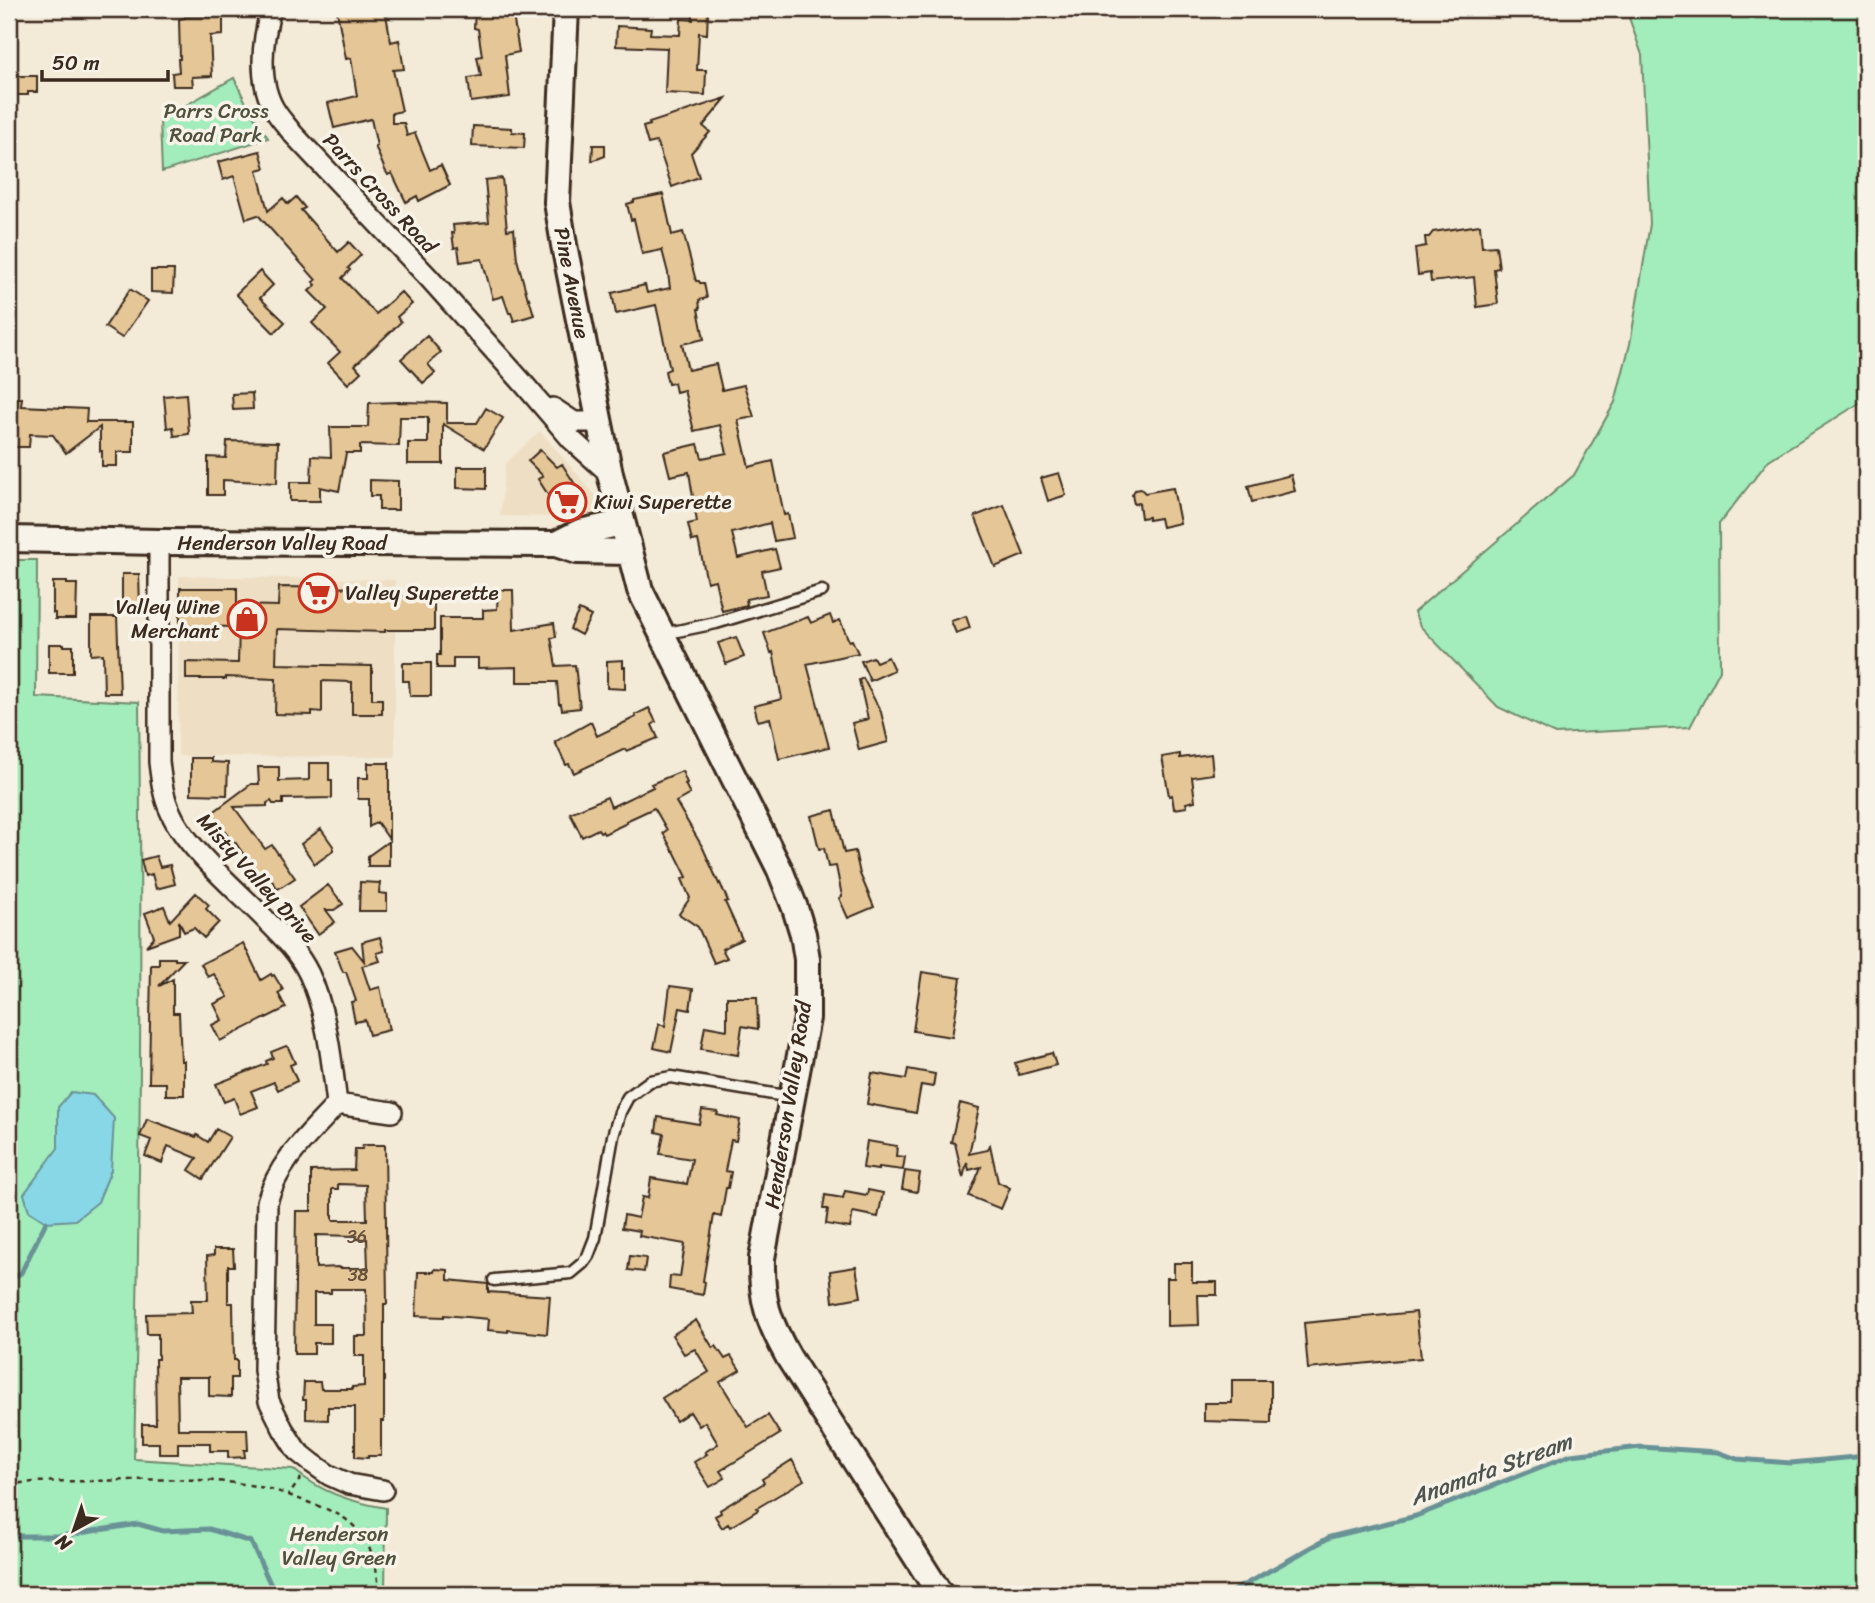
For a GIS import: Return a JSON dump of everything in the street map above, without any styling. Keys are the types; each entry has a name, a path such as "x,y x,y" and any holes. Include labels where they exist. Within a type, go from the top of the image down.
{"street":[{"name":"Parrs Cross Road","path":"271,9 263,55 265,84 275,110 293,134 429,278 572,440 610,474"},
{"name":"Pine Avenue","path":"566,9 557,202 610,474 629,552"},
{"name":"Parrs Cross Road","path":"523,383 574,422 600,422"},
{"name":"Henderson Valley Road","path":"556,544 579,532 622,523"},
{"name":"Henderson Valley Road","path":"9,539 556,544 577,551 629,552 640,590 780,870 803,934 807,959 807,1018 762,1258 765,1304 774,1332 789,1358 940,1594"},
{"name":"Misty Valley Drive","path":"159,542 159,762 162,788 171,814 184,835 290,944 309,973 324,1023 337,1104"},
{"path":"383,1490 349,1484 329,1475 298,1451 269,1401 264,1370 267,1202 272,1184 282,1166 337,1104 392,1112"}],"lane":[{"path":"662,634 716,623 822,591"},
{"path":"494,1280 571,1273 589,1256 620,1112 628,1097 650,1081 671,1077 792,1097"}],"path":[{"path":"289,1495 302,1475"},
{"path":"9,1485 159,1480 244,1482 271,1489 344,1517 362,1535 372,1551 379,1578 379,1594"}],"shaded area":[{"path":"540,431 597,497 599,507 592,517 500,516 505,464"},
{"path":"179,576 395,580 395,757 178,756"}],"green space":[{"path":"1626,9 1866,9 1866,399 1769,460 1719,524 1720,670 1690,727 1555,734 1498,707 1420,626 1414,612 1574,475 1615,402 1630,344 1650,224 1642,55"},
{"name":"Parrs Cross Road Park","path":"234,78 248,107 268,138 162,172 160,120"},
{"name":"Henderson Valley Green","path":"9,560 37,560 36,697 139,702 140,1080 134,1459 293,1469 314,1484 337,1495 386,1508 385,1594 9,1594"},
{"path":"1641,1447 1718,1452 1737,1459 1791,1463 1866,1456 1866,1594 1814,1594 1752,1586 1673,1594 1228,1594 1330,1537 1416,1516 1571,1455"}],"water":[{"path":"71,1092 93,1095 114,1118 111,1170 98,1202 75,1220 46,1222 29,1211 24,1194 58,1148 58,1107"}],"building":[{"path":"385,9 391,42 399,40 404,69 393,70 402,111 392,113 392,123 404,123 407,136 415,133 430,170 441,165 450,185 419,201 417,196 406,202 392,173 388,175 385,170 375,146 371,119 334,128 328,103 357,96 351,58 346,59 337,11"},
{"path":"475,9 512,9 519,52 505,55 510,97 471,102 468,78 481,76 477,57 482,56 478,29 474,28"},
{"path":"693,9 708,9 707,34 699,33 697,70 706,70 705,95 665,93 667,48 616,46 617,26 651,28 650,34 680,35 681,19 693,20"},
{"path":"223,16 223,35 210,36 212,76 192,77 193,86 173,86 172,73 179,72 179,19"},
{"path":"9,76 37,76 37,92 9,95"},
{"path":"726,98 703,126 710,132 691,153 699,177 672,187 657,143 648,144 643,127"},
{"path":"473,126 512,128 512,132 525,133 524,148 472,146"},
{"path":"593,145 605,145 605,156 592,161"},
{"path":"260,151 265,168 257,170 268,211 283,198 288,204 296,197 305,208 301,210 338,252 349,242 361,255 342,278 376,314 401,292 412,304 397,317 401,322 355,365 361,372 348,384 328,363 340,352 312,323 327,309 309,291 316,285 313,282 316,280 258,215 246,219 234,176 223,180 218,162"},
{"path":"502,178 507,230 514,229 517,259 534,315 514,321 503,296 493,299 482,259 460,262 452,233 453,225 489,222 485,180"},
{"path":"663,194 672,235 683,232 696,281 704,283 707,298 699,300 698,309 704,339 682,344 688,370 716,364 722,390 744,385 754,417 738,420 749,467 773,461 784,515 788,514 793,538 774,541 770,523 732,533 738,558 775,549 780,567 762,571 767,595 746,599 747,605 722,611 715,580 707,582 698,540 692,541 688,524 697,522 689,472 670,476 664,452 698,444 702,458 727,453 720,425 694,431 684,390 676,392 674,383 668,384 665,371 670,369 656,305 616,314 612,293 645,285 647,293 670,288 662,250 642,254 634,219 631,220 627,204"},
{"path":"1480,225 1482,247 1496,246 1499,268 1494,269 1498,304 1477,307 1474,277 1431,282 1430,273 1418,275 1415,248 1426,246 1425,237 1429,237 1433,232"},
{"path":"151,270 174,270 173,293 151,292"},
{"path":"260,271 273,285 260,298 285,322 274,333 236,294"},
{"path":"130,289 148,301 122,338 105,327"},
{"path":"427,336 441,352 428,364 435,373 423,383 401,359"},
{"path":"252,393 253,409 233,410 232,394"},
{"path":"186,394 189,434 174,436 173,427 167,428 164,396"},
{"path":"9,398 22,398 21,406 87,409 86,422 133,422 133,452 117,452 117,466 102,466 100,427 66,453 53,435 30,434 29,447 15,447 15,443 9,443"},
{"path":"369,403 447,403 447,423 477,423 486,408 503,418 484,449 443,424 443,464 408,464 408,443 428,443 428,417 400,417 399,446 360,445 360,453 346,453 339,491 320,487 320,501 290,501 290,482 311,482 312,456 331,457 330,427 368,427"},
{"path":"227,441 278,442 277,483 223,480 223,495 208,495 208,457 226,458"},
{"path":"540,450 557,467 562,464 587,503 573,511 559,512 538,479 543,476 528,461"},
{"path":"457,467 486,467 486,489 457,488"},
{"path":"1059,473 1066,495 1048,501 1041,478"},
{"path":"1291,475 1295,491 1252,502 1248,486"},
{"path":"370,480 398,481 398,510 379,510 379,496 370,496"},
{"path":"1173,488 1180,523 1162,527 1160,518 1141,518 1139,503 1134,504 1132,495 1135,490 1141,489 1145,493"},
{"path":"1004,505 1024,555 995,567 975,516"},
{"path":"122,574 139,574 140,607 122,607"},
{"path":"53,582 77,584 76,619 55,619"},
{"path":"279,587 385,588 385,596 434,596 434,630 385,632 277,629 276,664 372,666 372,699 382,699 382,714 352,714 352,682 322,681 322,712 312,711 312,715 275,714 276,679 186,679 186,662 238,663 239,627 180,626 180,588 237,588 237,605 278,606"},
{"path":"498,590 513,590 514,630 554,623 556,637 551,638 556,666 575,665 580,708 562,710 557,682 517,682 517,667 478,668 478,658 453,658 453,668 437,668 437,655 440,655 440,618 483,618 483,610 497,609"},
{"path":"579,610 591,616 581,635 570,629"},
{"path":"830,615 833,623 840,620 849,641 852,640 858,653 807,664 829,747 779,759 770,718 758,721 754,706 782,699 773,652 771,653 764,633 808,617 811,623"},
{"path":"966,616 970,628 956,633 951,621"},
{"path":"91,617 117,617 120,693 104,693 103,654 91,655"},
{"path":"736,637 744,657 726,664 718,643"},
{"path":"49,644 73,646 73,673 49,673"},
{"path":"873,657 876,662 888,657 894,670 870,681 861,661"},
{"path":"623,660 625,689 607,688 607,661"},
{"path":"403,663 431,663 431,696 410,696 409,681 403,681"},
{"path":"863,678 881,712 888,742 859,750 852,723 868,719 859,680"},
{"path":"649,708 656,722 652,725 658,738 626,751 625,749 574,773 569,764 566,765 555,742 591,722 597,736"},
{"path":"1180,754 1180,758 1211,754 1213,774 1192,777 1195,801 1186,803 1187,807 1174,809 1162,757"},
{"path":"191,758 211,758 211,762 228,763 227,795 191,794"},
{"path":"309,763 329,763 332,798 283,799 283,804 273,804 271,801 267,806 234,807 265,849 272,845 295,878 278,889 264,870 257,874 235,842 233,843 222,828 218,831 208,816 251,784 259,784 258,767 279,767 279,781 309,780"},
{"path":"368,763 389,763 389,839 377,822 369,827 369,799 358,799 358,778 368,778"},
{"path":"682,771 690,794 676,802 720,883 728,901 725,902 742,939 722,949 727,958 714,963 698,927 679,914 690,898 682,879 687,877 663,833 667,830 655,809 604,834 598,829 582,837 570,813 607,797 611,807 653,787 651,784"},
{"path":"834,810 844,853 855,851 860,874 874,907 848,918 839,898 842,896 836,866 828,867 824,848 819,849 811,816"},
{"path":"321,829 333,846 333,851 315,864 301,844"},
{"path":"389,841 389,866 368,866 368,856"},
{"path":"156,856 160,867 170,865 175,884 156,889 152,874 145,876 141,860"},
{"path":"360,882 380,883 379,893 387,894 387,911 359,911"},
{"path":"328,885 343,904 334,910 326,910 335,922 318,934 299,907"},
{"path":"196,893 209,905 206,909 219,922 204,938 194,928 184,932 179,921 179,934 146,946 154,937 145,913 164,906 170,921"},
{"path":"380,937 384,951 377,953 380,961 362,966 370,990 380,987 389,1030 369,1035 365,1020 355,1022 351,1002 356,1001 335,951 352,946 364,961 362,942"},
{"path":"243,943 261,980 274,975 283,990 278,993 286,1008 220,1041 212,1025 222,1020 214,1004 228,997 214,974 208,977 201,964"},
{"path":"159,958 184,960 159,986 173,979 173,1013 179,1013 181,1061 184,1061 184,1095 166,1095 166,1083 149,1083 151,965 159,965"},
{"path":"922,972 961,978 952,1037 913,1031"},
{"path":"670,986 693,989 690,1010 680,1008 671,1052 654,1048 659,1024 665,1026"},
{"path":"727,997 757,997 758,1029 742,1026 738,1055 701,1049 705,1026 727,1030"},
{"path":"286,1046 295,1063 290,1065 297,1081 278,1090 274,1082 251,1091 258,1107 240,1114 234,1098 224,1102 216,1084 267,1064 266,1061 273,1058 271,1052"},
{"path":"1052,1053 1056,1065 1019,1075 1015,1063"},
{"path":"908,1069 935,1074 933,1087 921,1085 916,1113 867,1104 872,1073 906,1079"},
{"path":"960,1103 979,1108 969,1154 988,1150 990,1145 998,1182 1010,1188 1001,1209 969,1196 981,1167 969,1170 967,1162 963,1178 955,1143 951,1142"},
{"path":"702,1110 718,1112 717,1115 740,1120 736,1141 731,1140 725,1171 731,1172 721,1217 714,1215 703,1295 669,1289 670,1276 680,1277 685,1244 639,1236 640,1231 622,1228 624,1215 638,1218 642,1197 648,1198 651,1178 687,1184 692,1159 660,1154 664,1134 656,1132 658,1117 699,1124"},
{"path":"147,1119 196,1137 197,1135 208,1142 216,1129 230,1137 203,1179 189,1170 197,1158 168,1146 162,1163 145,1156 151,1140 140,1136"},
{"path":"867,1141 897,1146 896,1156 905,1157 903,1170 863,1168"},
{"path":"363,1145 385,1145 387,1304 384,1304 384,1421 381,1421 381,1456 368,1458 355,1457 355,1407 328,1407 328,1420 306,1419 306,1400 303,1400 304,1382 320,1382 321,1389 352,1389 364,1386 364,1356 355,1356 355,1336 367,1336 366,1289 331,1289 331,1293 314,1293 314,1324 331,1324 331,1343 314,1343 314,1354 294,1354 296,1211 311,1211 311,1171 354,1170 355,1149 362,1149","holes":["338,1184 366,1185 367,1220 333,1220 332,1189 338,1189","316,1235 357,1236 357,1239 367,1239 368,1268 316,1268"]},
{"path":"905,1171 920,1173 917,1192 902,1189"},
{"path":"868,1190 883,1193 878,1217 853,1212 850,1228 826,1224 828,1209 823,1209 825,1195 843,1198 845,1191 867,1195"},
{"path":"214,1249 233,1249 234,1266 228,1266 228,1303 233,1303 237,1378 231,1378 231,1397 209,1396 209,1377 177,1377 178,1429 247,1429 248,1450 244,1450 245,1457 228,1458 228,1451 210,1451 210,1443 178,1443 178,1454 159,1454 159,1443 142,1443 142,1424 156,1424 155,1359 158,1359 158,1334 147,1334 146,1314 192,1313 191,1300 208,1300 207,1256 214,1255"},
{"path":"630,1256 646,1258 644,1272 628,1270"},
{"path":"1174,1263 1192,1263 1192,1282 1217,1282 1217,1295 1198,1295 1199,1325 1167,1326 1167,1278 1174,1278"},
{"path":"856,1267 861,1297 833,1302 830,1271"},
{"path":"435,1269 448,1270 448,1280 488,1284 488,1292 550,1296 547,1334 488,1330 489,1319 444,1315 416,1316 418,1272 434,1272"},
{"path":"1416,1312 1421,1358 1308,1369 1304,1323"},
{"path":"696,1320 713,1348 716,1346 725,1359 731,1356 740,1370 720,1382 748,1427 768,1415 780,1434 720,1471 725,1478 710,1487 694,1462 718,1444 705,1422 699,1426 690,1412 676,1421 662,1398 709,1372 695,1349 684,1354 672,1335"},
{"path":"1232,1380 1271,1380 1271,1423 1204,1421 1204,1403 1232,1403"},
{"path":"792,1460 804,1480 730,1527 728,1524 722,1528 715,1516 721,1513 720,1510 764,1483 762,1479"}],"waterway":[{"path":"9,1280 21,1273 46,1222"},
{"name":"Anamata Stream","path":"1228,1594 1330,1537 1416,1516 1571,1455 1641,1447 1718,1452 1737,1459 1791,1463 1866,1456"},
{"path":"9,1536 61,1536 138,1524 163,1531 209,1529 251,1542 275,1594"}],"place":[{"name":"Kiwi Superette","path":"567,502"},
{"name":"Valley Superette","path":"318,593"},
{"name":"Valley Wine Merchant","path":"247,619"}]}
